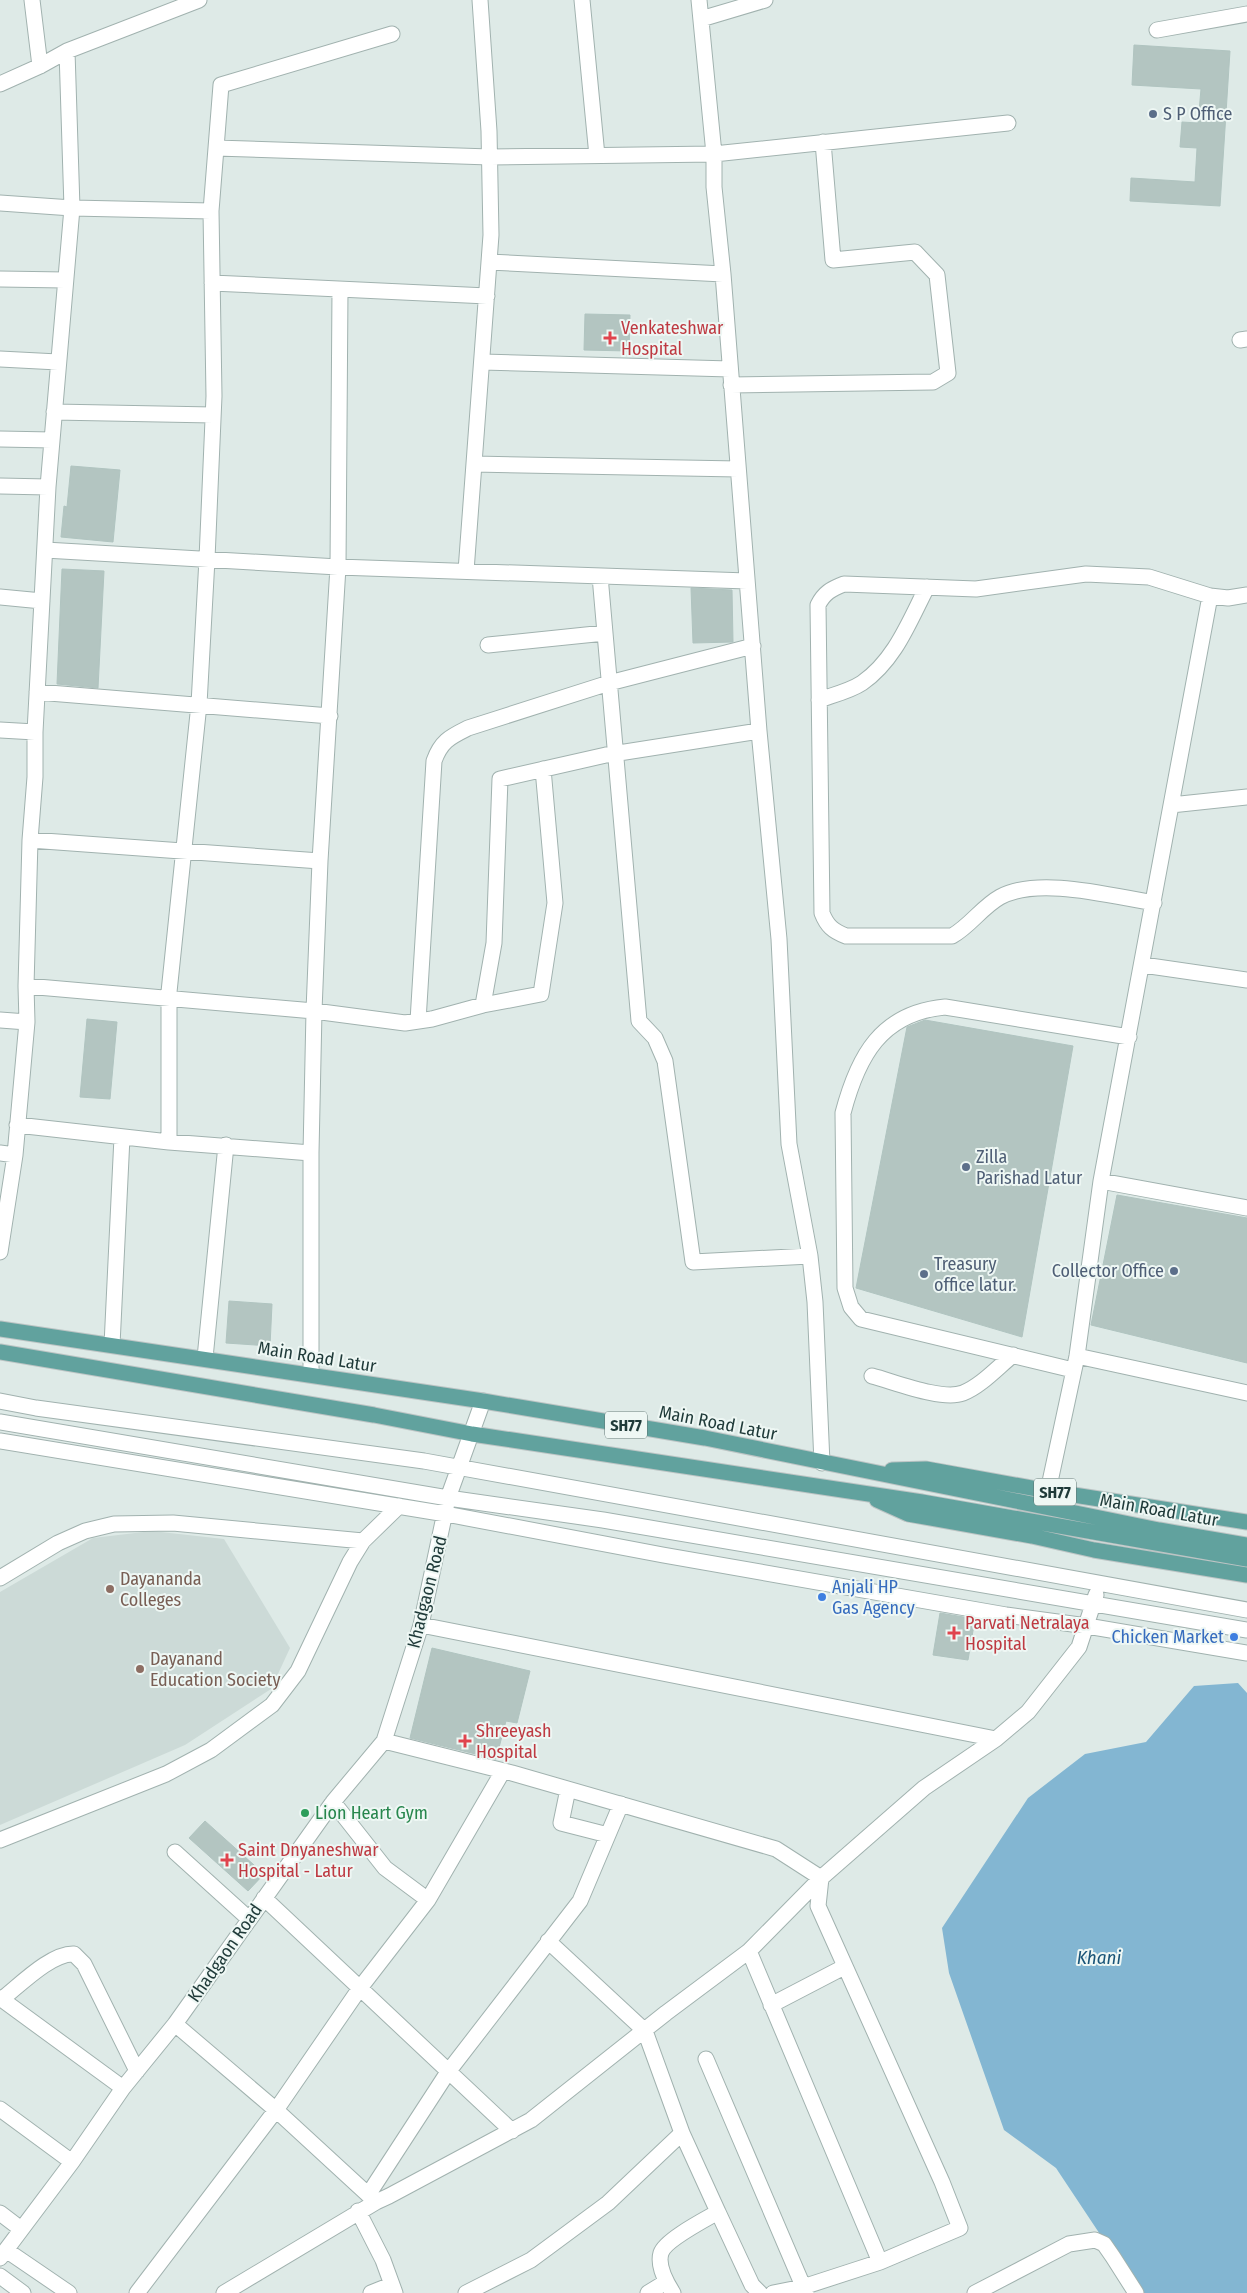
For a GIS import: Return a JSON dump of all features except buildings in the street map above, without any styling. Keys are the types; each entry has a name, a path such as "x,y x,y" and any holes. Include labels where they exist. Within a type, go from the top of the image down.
{"main road":[{"name":"Main Road Latur","path":"0,1329 205,1358 705,1438 1159,1530 1247,1545"},
{"name":"Main Road Latur","path":"0,1352 374,1415 472,1434 862,1493 1247,1559"},
{"name":"SH77","path":"863,1471 926,1469 1048,1491 1247,1522"},
{"name":"SH77","path":"862,1493 908,1514 1032,1536 1094,1550 1247,1575"}],"street":[{"path":"32,0 40,66"},
{"path":"466,571 491,235 490,157 480,0"},
{"path":"582,0 597,156"},
{"path":"699,0 714,154 714,187 779,939 789,1144 810,1256 815,1302 822,1463"},
{"path":"701,19 766,0"},
{"path":"0,84 40,66 66,51 196,1"},
{"path":"1157,30 1247,14"},
{"path":"169,1142 170,998 199,705 207,559 213,415 211,211 220,85 392,34"},
{"path":"0,1252 8,1154 17,1125 27,1022 26,986 30,840 35,777 35,732 48,487 72,208 66,51"},
{"path":"216,148 490,157 714,154 1008,123"},
{"path":"482,362 731,377 933,382 948,373 937,275 915,252 833,260 823,142"},
{"path":"0,204 72,208 211,211"},
{"path":"489,262 723,274"},
{"path":"0,279 65,280"},
{"path":"212,283 487,296"},
{"path":"312,1375 311,1153 314,1011 320,861 338,566 340,290"},
{"path":"0,359 58,362"},
{"path":"54,412 213,415"},
{"path":"0,439 52,440"},
{"path":"474,464 738,469"},
{"path":"0,486 48,487"},
{"path":"45,550 338,566 747,581"},
{"path":"1154,903 1051,887 1027,888 1009,893 997,899 961,931 952,936 846,936 834,931 825,922 822,913 818,604 823,595 832,588 844,584 976,589 1086,574 1149,577 1210,596 1228,598 1247,594"},
{"path":"600,576 639,1021 655,1038 665,1061 693,1262 810,1256"},
{"path":"819,700 861,684 878,669 896,649 926,587"},
{"path":"1048,1491 1075,1363 1101,1180 1210,596"},
{"path":"0,598 42,601"},
{"path":"488,645 605,633"},
{"path":"418,1021 434,761 439,746 452,736 468,728 609,684 753,646"},
{"path":"37,692 330,716"},
{"path":"0,730 35,732"},
{"path":"483,1005 494,943 500,779 615,753 760,731"},
{"path":"26,986 314,1011 405,1022 418,1021 483,1005 541,994 555,903 543,769"},
{"path":"1171,805 1247,797"},
{"path":"30,840 320,861"},
{"path":"1142,965 1247,980"},
{"path":"1129,1037 945,1007 929,1008 901,1018 879,1036 861,1063 850,1086 843,1113 845,1288 851,1307 862,1319 1013,1355 1075,1363 1247,1393"},
{"path":"0,1020 27,1022"},
{"path":"17,1125 169,1142 311,1153"},
{"path":"112,1345 122,1137"},
{"path":"205,1358 226,1145"},
{"path":"1101,1180 1247,1208"},
{"path":"872,1376 945,1396 962,1393 976,1385 1013,1355"},
{"path":"0,1401 36,1408 459,1467 1247,1610"},
{"name":"Khadgaon Road","path":"3,2254 72,2162 123,2088 174,2024 334,1802 384,1741 421,1625 448,1498 483,1401"},
{"path":"0,1422 448,1498 603,1520 1247,1630"},
{"path":"0,1441 446,1514 663,1555 1006,1615 1086,1626 1247,1653"},
{"path":"0,1840 166,1774 211,1750 272,1705 298,1671 350,1562 363,1541 399,1506"},
{"path":"0,1578 58,1542 85,1531 114,1524 173,1523 363,1541"},
{"path":"372,2198 512,2131 531,2120 749,1951 821,1878 924,1788 996,1739 1028,1712 1079,1647 1099,1583"},
{"path":"421,1625 996,1739"},
{"path":"384,1741 503,1771 776,1849 821,1878"},
{"path":"137,2293 276,2110 360,1988 428,1900 503,1771"},
{"path":"568,1789 561,1823 608,1835"},
{"path":"334,1802 385,1868 428,1900"},
{"path":"233,2291 358,2211 372,2198 448,2072 580,1901 621,1804"},
{"path":"175,1852 249,1919"},
{"path":"773,2293 804,2290 880,2262 960,2228 942,2182 818,1906 821,1878"},
{"path":"264,1898 512,2131"},
{"path":"548,1942 645,2031 682,2133 752,2285 760,2293"},
{"path":"749,1951 880,2262"},
{"path":"123,2088 1,1999 48,1963 67,1954 74,1954 84,1964 137,2071"},
{"path":"771,2005 844,1967"},
{"path":"174,2024 276,2110 372,2198"},
{"path":"706,2059 804,2290"},
{"path":"0,2109 72,2162"},
{"path":"466,2293 531,2260 608,2203 682,2133"},
{"path":"358,2211 383,2260 393,2289 371,2293"},
{"path":"648,2293 669,2288 661,2265 661,2253 665,2247 718,2212"},
{"path":"0,2213 21,2229"},
{"path":"975,2293 1069,2244 1095,2240 1104,2244 1136,2293"},
{"path":"3,2254 69,2293"},
{"path":"0,2276 23,2293"}],"shaded area":[{"name":"Dayanand Education Society","path":"152,1531 224,1539 290,1648 271,1689 185,1745 0,1825 0,1592 93,1538"}],"water":[{"name":"Khani","path":"1238,1683 1247,1693 1247,2293 1139,2293 1056,2168 1004,2130 949,1973 942,1928 1028,1798 1085,1754 1146,1742 1194,1686"}],"place":[{"name":"S P Office","path":"1153,114"},
{"name":"Venkateshwar Hospital","path":"610,338"},
{"name":"Zilla Parishad Latur","path":"966,1167"},
{"name":"Collector Office","path":"1174,1271"},
{"name":"Treasury office latur.","path":"924,1274"},
{"name":"Dayananda Colleges","path":"110,1589"},
{"name":"Anjali HP Gas Agency","path":"822,1597"},
{"name":"Parvati Netralaya Hospital","path":"954,1633"},
{"name":"Chicken Market","path":"1234,1637"},
{"name":"Dayanand Education Society","path":"140,1669"},
{"name":"Shreeyash Hospital","path":"465,1741"},
{"name":"Lion Heart Gym","path":"305,1813"},
{"name":"Saint Dnyaneshwar Hospital - Latur","path":"227,1860"}]}
